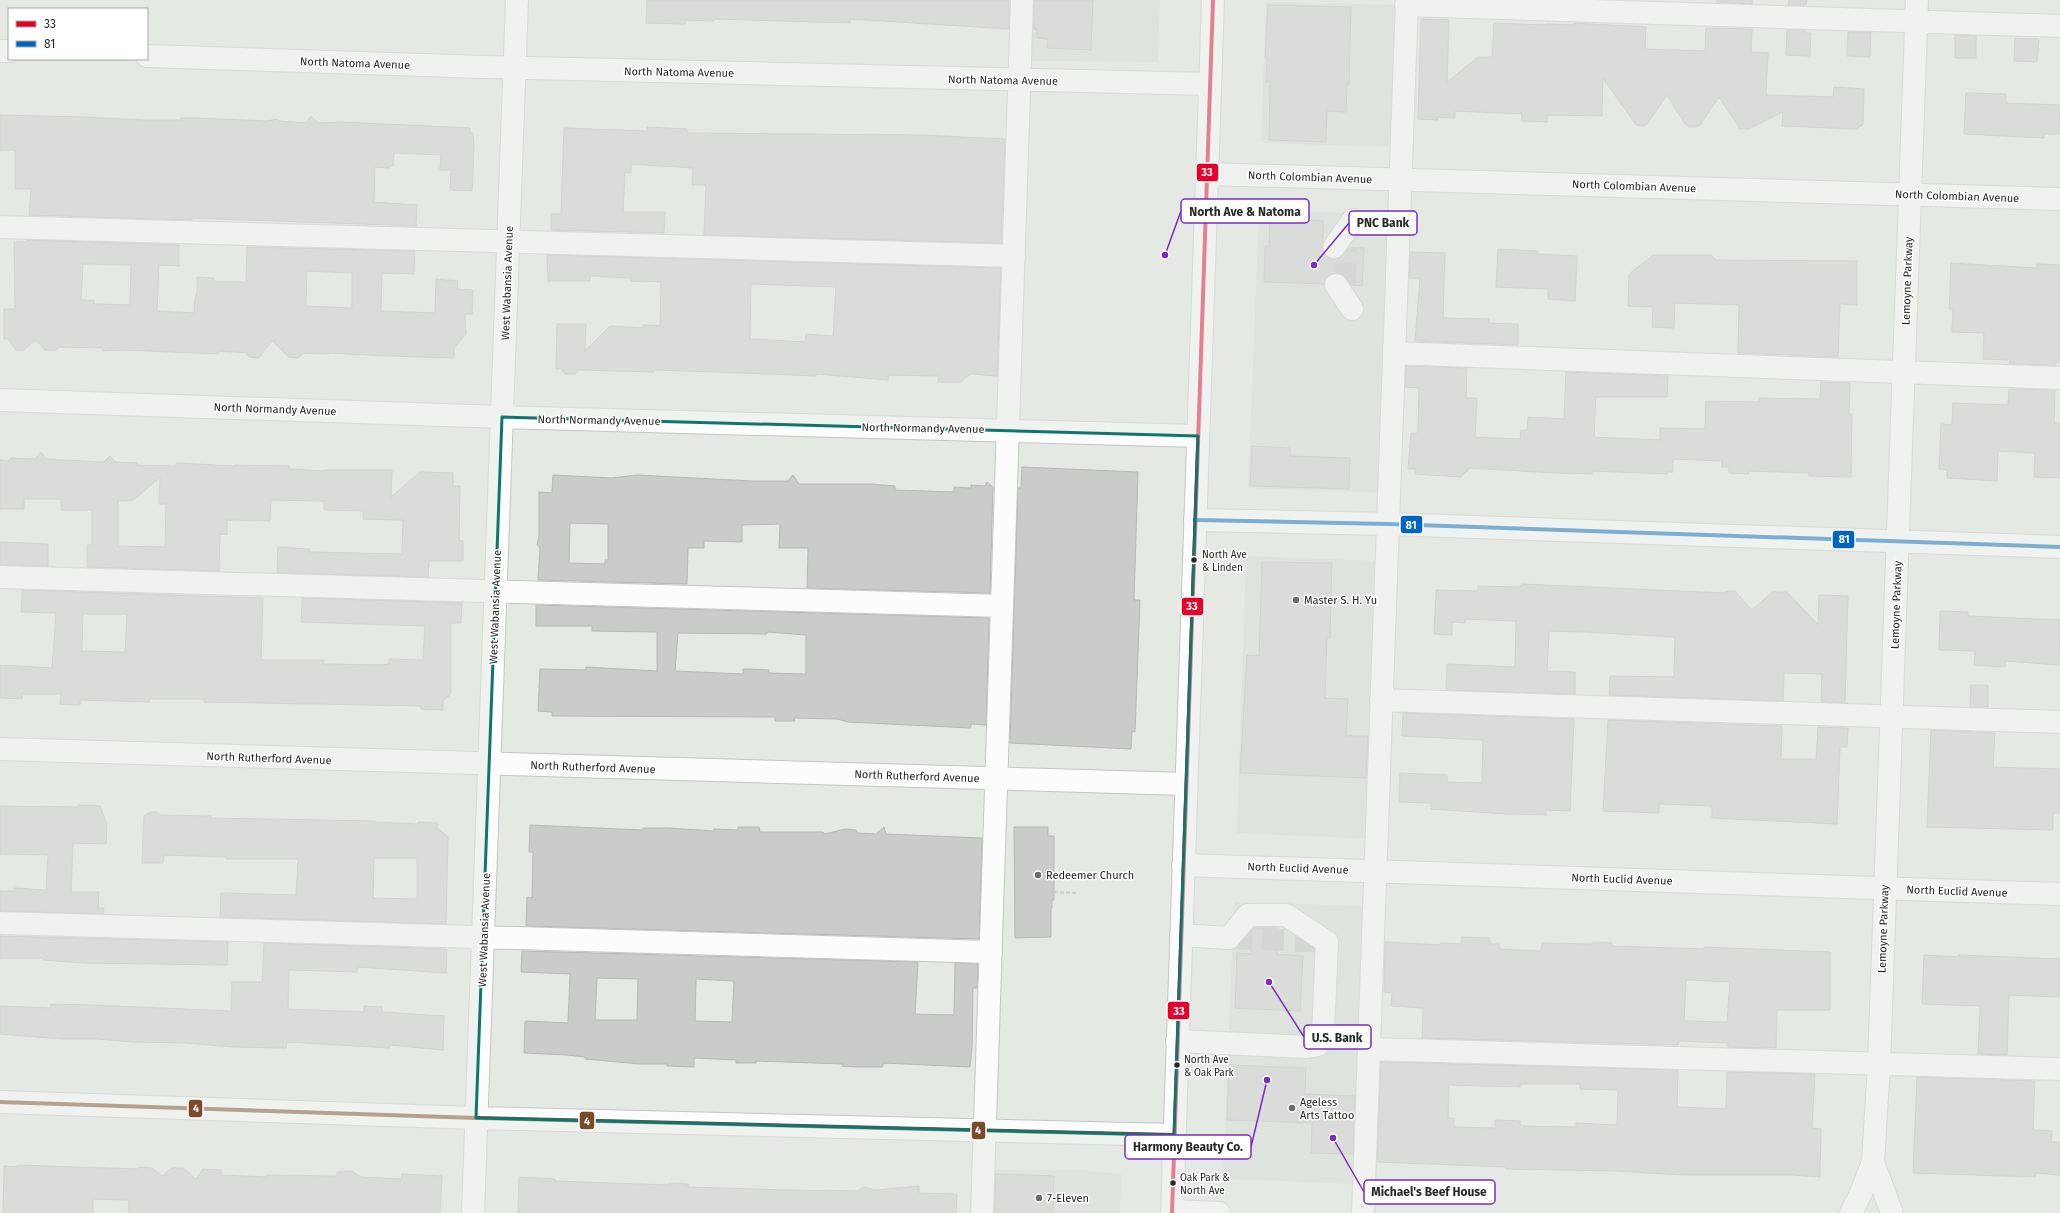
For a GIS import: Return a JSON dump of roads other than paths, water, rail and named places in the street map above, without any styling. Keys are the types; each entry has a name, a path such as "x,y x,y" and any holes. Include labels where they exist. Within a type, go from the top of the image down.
{"street":[{"name":"West Wabansia Avenue","path":"473,1213 517,0"},
{"path":"982,1213 1022,0"},
{"path":"1213,0 1172,1212 1219,1213"},
{"name":"Lemoyne Parkway","path":"1851,1213 1861,1193 1872,1162 1879,1064 1917,0"},
{"path":"1362,1213 1406,3 2060,26"},
{"name":"North Natoma Avenue","path":"148,56 515,68 1210,84"},
{"name":"North Colombian Avenue","path":"1207,174 2060,199"},
{"path":"1344,248 1353,220"},
{"path":"0,227 1014,256"},
{"path":"1345,285 1352,309"},
{"path":"1394,353 2060,378"},
{"name":"North Normandy Avenue","path":"0,400 502,417 1198,436"},
{"path":"1195,520 1388,524 2060,547"},
{"path":"0,577 1002,606"},
{"path":"1381,700 2060,722"},
{"name":"North Rutherford Avenue","path":"0,749 1186,784"},
{"name":"North Euclid Avenue","path":"1183,865 2060,894"},
{"path":"1177,1041 1307,1047 1318,1045 1323,1034 1327,942 1286,916 1248,915 1229,938 1181,935"},
{"path":"0,923 990,952"},
{"path":"1368,1049 2060,1069"},
{"path":"0,1102 476,1118 1174,1135"},
{"name":"Lemoyne Parkway","path":"1872,1162 1892,1213"}],"tunnel":[{"path":"1345,285 1346,248"},
{"path":"1229,938 1327,942"}],"place":[{"name":"North Ave & Natoma","path":"1165,255"},
{"name":"PNC Bank","path":"1314,265"},
{"name":"North Ave & Linden","path":"1194,560"},
{"name":"Master S. H. Yu","path":"1296,600"},
{"name":"Redeemer Church","path":"1038,875"},
{"name":"U.S. Bank","path":"1269,982"},
{"name":"North Ave & Oak Park","path":"1177,1065"},
{"name":"Harmony Beauty Co.","path":"1267,1080"},
{"name":"Ageless Arts Tattoo","path":"1292,1108"},
{"name":"Michael's Beef House","path":"1333,1138"},
{"name":"Oak Park & North Ave","path":"1173,1183"},
{"name":"7-Eleven","path":"1039,1198"}]}
